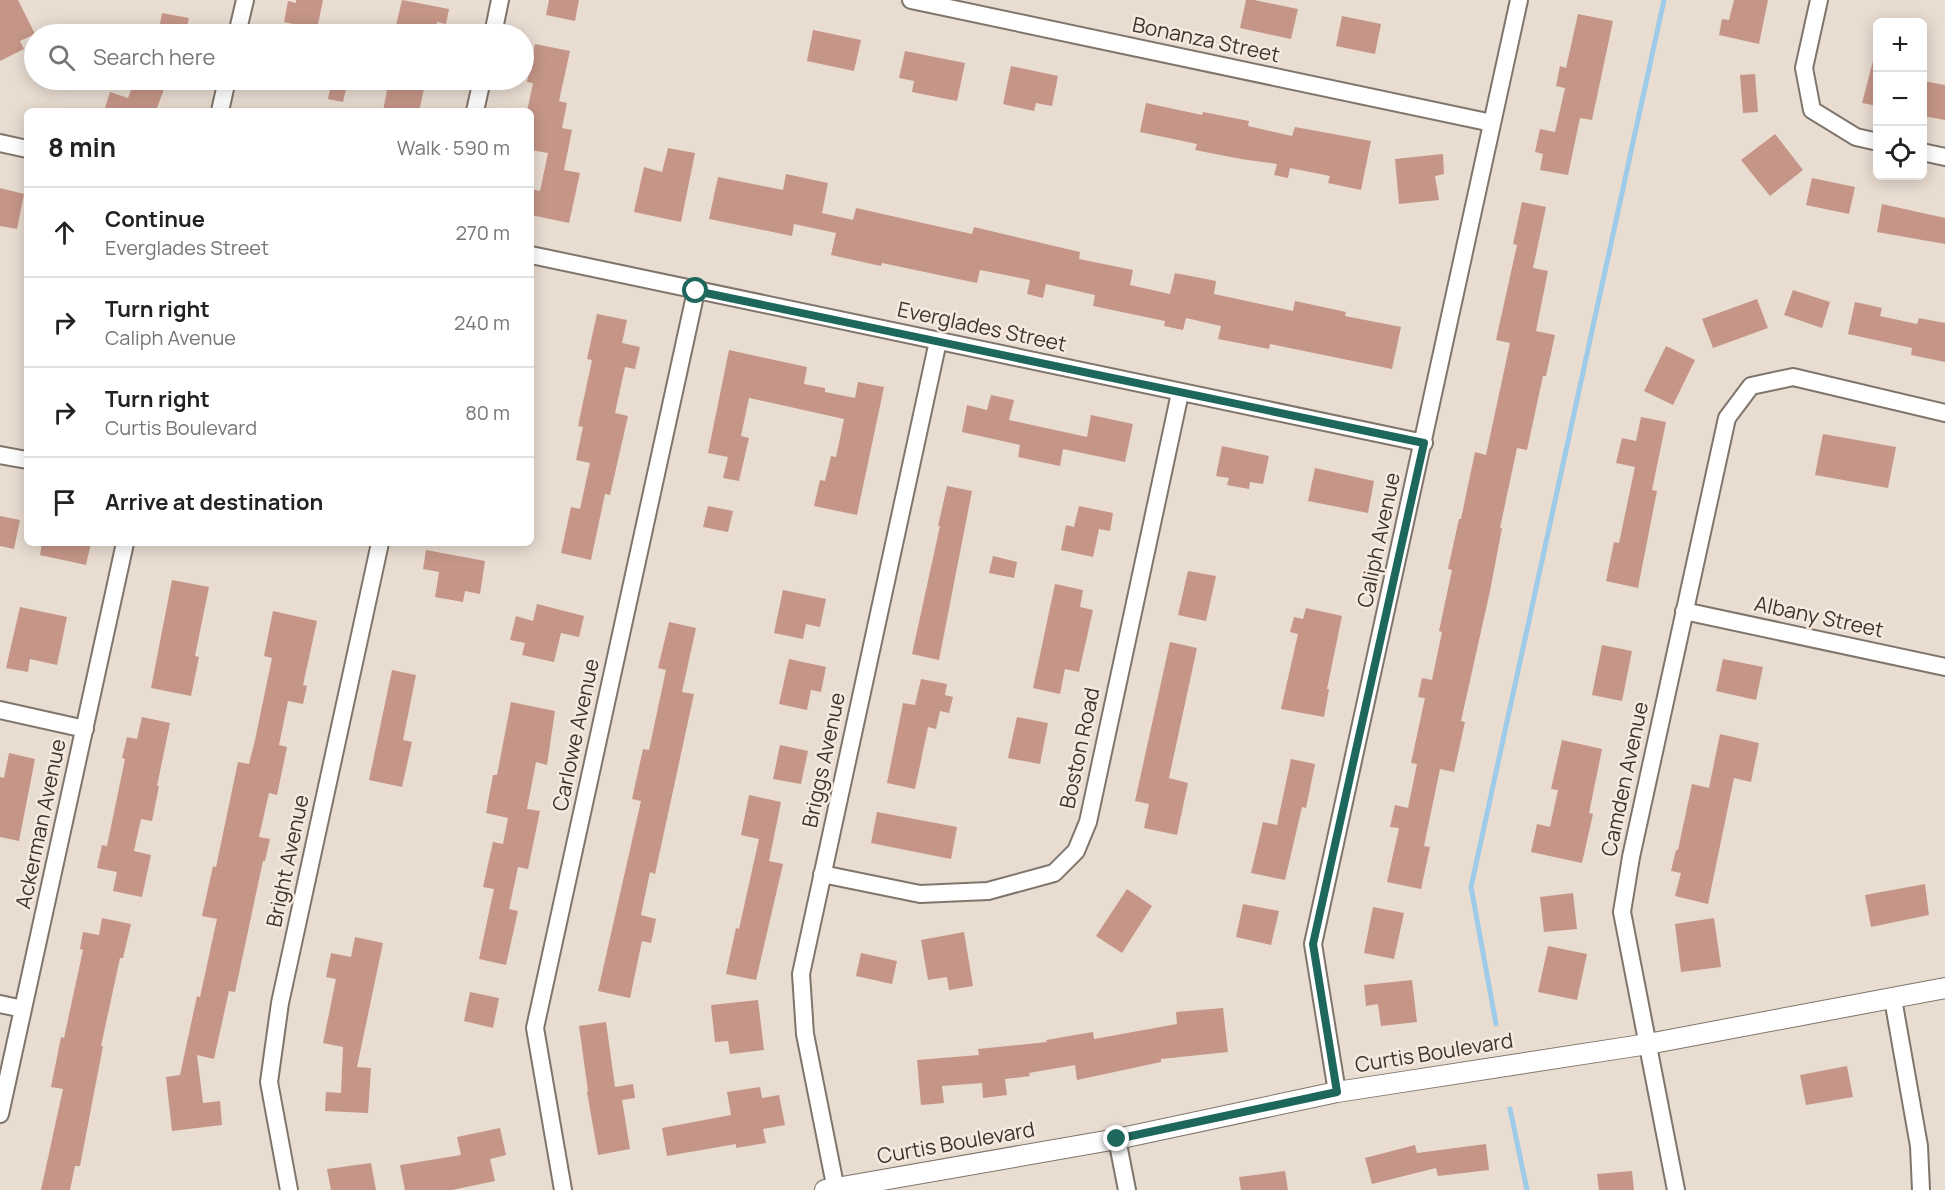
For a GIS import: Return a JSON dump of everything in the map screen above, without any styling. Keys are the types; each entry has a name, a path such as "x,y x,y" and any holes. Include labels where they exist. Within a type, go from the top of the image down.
{"street":[{"path":"239,24 245,0"},
{"path":"494,24 500,0"},
{"name":"Bonanza Street","path":"911,0 1492,123"},
{"name":"Caliph Avenue","path":"1337,1092 1313,944 1520,0"},
{"path":"1819,0 1804,68 1812,110 1856,137 1873,141"},
{"path":"221,108 225,90"},
{"path":"476,108 480,90"},
{"path":"0,143 24,147"},
{"path":"1927,153 1945,157"},
{"name":"Everglades Street","path":"534,256 1424,443"},
{"name":"Carlowe Avenue","path":"563,1190 535,1028 696,291"},
{"name":"Briggs Avenue","path":"832,1189 805,1034 801,974 938,341"},
{"name":"Camden Avenue","path":"1676,1190 1622,912 1630,857 1727,418 1751,386 1793,377 1945,413"},
{"name":"Boston Road","path":"822,874 920,894 988,891 1054,873 1076,851 1088,822 1180,393"},
{"path":"0,455 24,459"},
{"name":"Ackerman Avenue","path":"0,1114 124,546"},
{"name":"Bright Avenue","path":"289,1190 269,1082 280,1003 379,546"},
{"name":"Albany Street","path":"1684,610 1945,667"},
{"path":"0,710 85,729"},
{"name":"Curtis Boulevard","path":"832,1189 1117,1139 1337,1092 1648,1044 1945,988"},
{"path":"1893,999 1919,1146 1921,1190"},
{"path":"0,1004 23,1009"},
{"path":"1117,1139 1127,1190"}],"building":[{"path":"0,0 18,0 30,24 24,24 24,39 20,41 24,49 0,61"},
{"path":"296,0 323,0 318,24 284,22 288,1 296,3"},
{"path":"402,0 449,9 446,24 437,22 436,24 396,24"},
{"path":"549,0 579,0 575,21 546,15"},
{"path":"1246,0 1298,9 1291,39 1240,28"},
{"path":"1734,0 1768,0 1759,44 1719,35 1722,19 1729,20"},
{"path":"162,13 189,18 188,24 160,24"},
{"path":"1578,14 1613,21 1592,120 1580,118 1568,175 1540,170 1543,154 1535,152 1540,129 1555,132 1565,88 1556,86 1560,66 1566,68"},
{"path":"1342,16 1381,24 1375,54 1336,46"},
{"path":"813,30 861,40 854,71 807,61"},
{"path":"535,44 570,51 559,101 567,103 562,128 572,130 564,170 580,173 569,223 534,216 534,190 540,191 548,153 534,151 534,108 528,108 532,90 534,90"},
{"path":"905,51 965,63 957,101 912,92 914,81 899,78"},
{"path":"1873,61 1873,105 1862,103"},
{"path":"1011,66 1058,76 1052,106 1036,103 1034,111 1003,104"},
{"path":"1755,74 1758,112 1743,113 1740,75"},
{"path":"1927,82 1945,85 1945,120 1927,117"},
{"path":"131,90 164,90 157,108 105,108 110,92 128,98"},
{"path":"330,90 346,90 343,102 328,99"},
{"path":"387,90 424,90 420,108 384,108"},
{"path":"1146,103 1202,115 1203,112 1249,121 1248,126 1292,136 1295,127 1371,141 1361,190 1328,183 1330,176 1290,168 1288,178 1274,175 1277,164 1195,150 1197,144 1140,132"},
{"path":"1775,134 1803,170 1770,196 1741,160"},
{"path":"668,148 695,153 681,222 634,212 644,167 662,172"},
{"path":"1443,154 1444,174 1435,176 1439,200 1399,204 1395,159"},
{"path":"786,174 828,183 822,213 853,220 856,208 972,234 974,227 1080,252 1079,259 1133,270 1130,285 1170,294 1175,273 1216,281 1214,294 1293,311 1295,301 1346,312 1345,316 1401,327 1392,369 1270,344 1269,349 1218,339 1221,326 1186,318 1183,330 1164,326 1165,321 1093,306 1095,295 1046,284 1043,298 1027,294 1030,280 980,270 977,283 831,255 836,233 794,224 792,236 709,219 718,177 783,190"},
{"path":"1812,178 1855,187 1849,214 1806,205"},
{"path":"0,188 24,194 17,229 0,226"},
{"path":"1522,202 1546,207 1533,268 1548,271 1536,331 1555,335 1546,376 1543,376 1527,450 1517,448 1500,528 1502,528 1490,591 1461,721 1465,722 1454,772 1440,769 1424,846 1430,847 1421,889 1387,882 1399,828 1390,827 1395,805 1408,808 1417,764 1411,763 1425,698 1418,697 1422,678 1432,680 1442,632 1439,631 1452,570 1448,569 1459,519 1461,519 1475,452 1486,455 1510,343 1496,340 1517,245 1513,244"},
{"path":"1882,204 1945,218 1945,244 1877,232"},
{"path":"1793,290 1830,302 1822,328 1784,315"},
{"path":"1757,299 1768,328 1713,348 1702,319"},
{"path":"1855,302 1882,308 1880,316 1917,324 1919,318 1945,323 1945,362 1911,355 1912,348 1848,334"},
{"path":"597,314 627,320 622,343 640,347 635,369 625,367 615,413 628,416 610,495 605,494 591,560 561,553 571,507 580,509 590,463 576,460 583,427 578,426 592,360 587,359"},
{"path":"1666,346 1695,360 1673,405 1644,391"},
{"path":"729,350 807,367 804,384 825,388 825,392 855,398 858,382 884,387 857,515 814,506 820,480 825,481 831,456 836,457 844,419 749,398 741,436 749,438 739,481 723,478 728,457 708,453"},
{"path":"991,395 1014,400 1009,420 1087,437 1091,415 1133,424 1125,462 1063,449 1060,466 1018,457 1020,445 962,432 967,405 987,410"},
{"path":"1641,417 1666,422 1652,490 1657,491 1638,588 1606,581 1614,542 1619,543 1635,467 1616,463 1622,438 1636,441"},
{"path":"1823,434 1896,447 1888,488 1815,475"},
{"path":"1222,446 1269,456 1263,484 1250,482 1249,489 1227,485 1229,478 1216,476"},
{"path":"1315,468 1374,481 1368,513 1308,501"},
{"path":"947,486 972,491 939,660 912,654"},
{"path":"708,506 733,511 728,532 703,527"},
{"path":"1079,506 1113,513 1110,531 1099,529 1093,557 1061,550 1066,525 1074,527"},
{"path":"0,516 20,520 14,549 0,546"},
{"path":"42,546 90,546 86,565 40,555"},
{"path":"426,550 485,561 480,594 465,591 463,602 435,597 439,572 423,569"},
{"path":"993,556 1017,562 1014,578 989,573"},
{"path":"1188,571 1216,576 1206,621 1178,615"},
{"path":"172,580 209,587 195,656 199,657 191,696 151,688"},
{"path":"1055,584 1083,590 1080,607 1093,610 1079,672 1065,669 1060,694 1033,688"},
{"path":"783,590 826,599 820,627 806,624 803,639 774,633"},
{"path":"537,604 584,616 579,637 561,633 554,662 522,655 525,643 510,640 516,616 533,621"},
{"path":"20,607 67,617 57,665 30,659 28,672 6,668"},
{"path":"1306,608 1342,616 1327,689 1329,689 1324,717 1281,709 1298,634 1290,632 1294,617 1303,619"},
{"path":"273,611 317,621 303,685 307,686 303,704 288,701 279,745 287,747 277,795 269,793 259,837 270,839 265,861 263,861 235,992 229,991 214,1059 197,1055 203,1103 220,1101 222,1125 172,1131 166,1077 180,1075 197,996 200,997 217,919 202,916 213,866 216,867 238,762 249,764 255,740 272,658 264,656"},
{"path":"669,622 696,628 682,692 694,694 655,874 650,872 641,915 656,919 651,943 642,941 630,998 598,991 641,801 632,799 643,749 649,750 666,670 658,668"},
{"path":"1170,642 1197,648 1169,778 1188,783 1177,835 1144,828 1149,804 1135,801"},
{"path":"1602,645 1632,651 1622,701 1592,695"},
{"path":"789,659 826,667 821,692 811,690 807,710 779,704"},
{"path":"1723,659 1763,667 1756,700 1716,691"},
{"path":"392,670 416,675 403,740 412,742 402,787 369,780"},
{"path":"921,679 947,684 945,695 953,697 949,713 940,711 936,729 928,727 915,789 887,783 903,703 915,705"},
{"path":"511,702 555,711 547,765 536,762 527,809 540,811 528,869 518,867 509,909 518,911 506,965 479,959 494,889 483,887 493,842 503,844 508,818 486,813 493,775 497,775"},
{"path":"142,717 170,723 152,821 141,819 134,851 151,855 142,897 113,891 117,872 97,868 102,845 107,846 125,759 122,758 127,737 137,739"},
{"path":"1017,717 1048,723 1040,764 1008,758"},
{"path":"1720,734 1759,743 1751,782 1734,778 1708,904 1675,896 1681,873 1671,871 1676,850 1678,850 1692,784 1709,788"},
{"path":"1562,740 1602,749 1589,813 1593,814 1582,863 1531,852 1537,824 1550,827 1558,790 1551,789"},
{"path":"780,745 808,751 801,784 773,779"},
{"path":"9,753 35,759 19,841 0,837 0,777 4,778"},
{"path":"1291,759 1315,764 1306,808 1302,807 1285,880 1251,873 1263,822 1277,825"},
{"path":"749,795 781,802 769,861 783,864 756,980 726,974 736,928 739,929 759,839 741,835"},
{"path":"877,812 957,827 951,859 871,843"},
{"path":"1925,884 1929,915 1871,927 1865,895"},
{"path":"1127,889 1152,906 1122,953 1096,936"},
{"path":"1573,893 1577,929 1544,932 1540,897"},
{"path":"1243,904 1279,911 1271,945 1236,937"},
{"path":"1373,907 1404,913 1394,959 1364,953"},
{"path":"102,918 131,924 123,958 120,958 101,1046 103,1046 80,1166 75,1166 70,1190 41,1190 63,1089 51,1087 83,950 80,949 83,932 99,935"},
{"path":"1714,918 1721,967 1681,972 1675,924"},
{"path":"964,932 973,986 949,990 947,977 928,980 921,940"},
{"path":"355,937 383,943 357,1067 371,1068 368,1113 325,1111 326,1092 341,1093 343,1047 323,1043 336,979 326,977 331,953 351,957"},
{"path":"1548,946 1587,954 1577,1000 1538,992"},
{"path":"861,953 897,961 892,984 856,976"},
{"path":"1412,980 1417,1022 1381,1026 1378,1004 1366,1006 1364,985"},
{"path":"470,992 499,998 493,1028 464,1021"},
{"path":"758,1000 764,1050 730,1054 728,1041 715,1042 711,1005"},
{"path":"1223,1008 1228,1052 1161,1059 1161,1062 1077,1080 1075,1065 1029,1073 1030,1076 1005,1079 1007,1095 983,1098 982,1083 942,1086 944,1103 921,1105 917,1060 979,1055 978,1049 1047,1042 1046,1040 1093,1032 1094,1039 1177,1024 1176,1012"},
{"path":"606,1022 615,1087 633,1084 635,1098 622,1100 630,1149 598,1155 579,1026"},
{"path":"1847,1066 1853,1097 1806,1105 1800,1075"},
{"path":"760,1087 762,1098 779,1095 785,1125 763,1129 766,1143 736,1148 736,1144 667,1156 662,1128 731,1115 727,1092"},
{"path":"500,1128 506,1155 490,1159 495,1181 452,1190 405,1190 400,1165 461,1155 457,1137"},
{"path":"1486,1144 1489,1170 1438,1176 1436,1168 1372,1184 1365,1158 1415,1145 1417,1153"},
{"path":"371,1163 376,1190 331,1190 327,1169"},
{"path":"1285,1171 1288,1190 1241,1190 1239,1177"},
{"path":"1632,1171 1634,1190 1599,1190 1597,1174"}],"waterway":[{"path":"1496,1024 1471,887 1664,0"},
{"path":"1510,1109 1527,1190"}],"route":[{"path":"696,291 1424,443 1313,944 1337,1092 1117,1139"}]}
